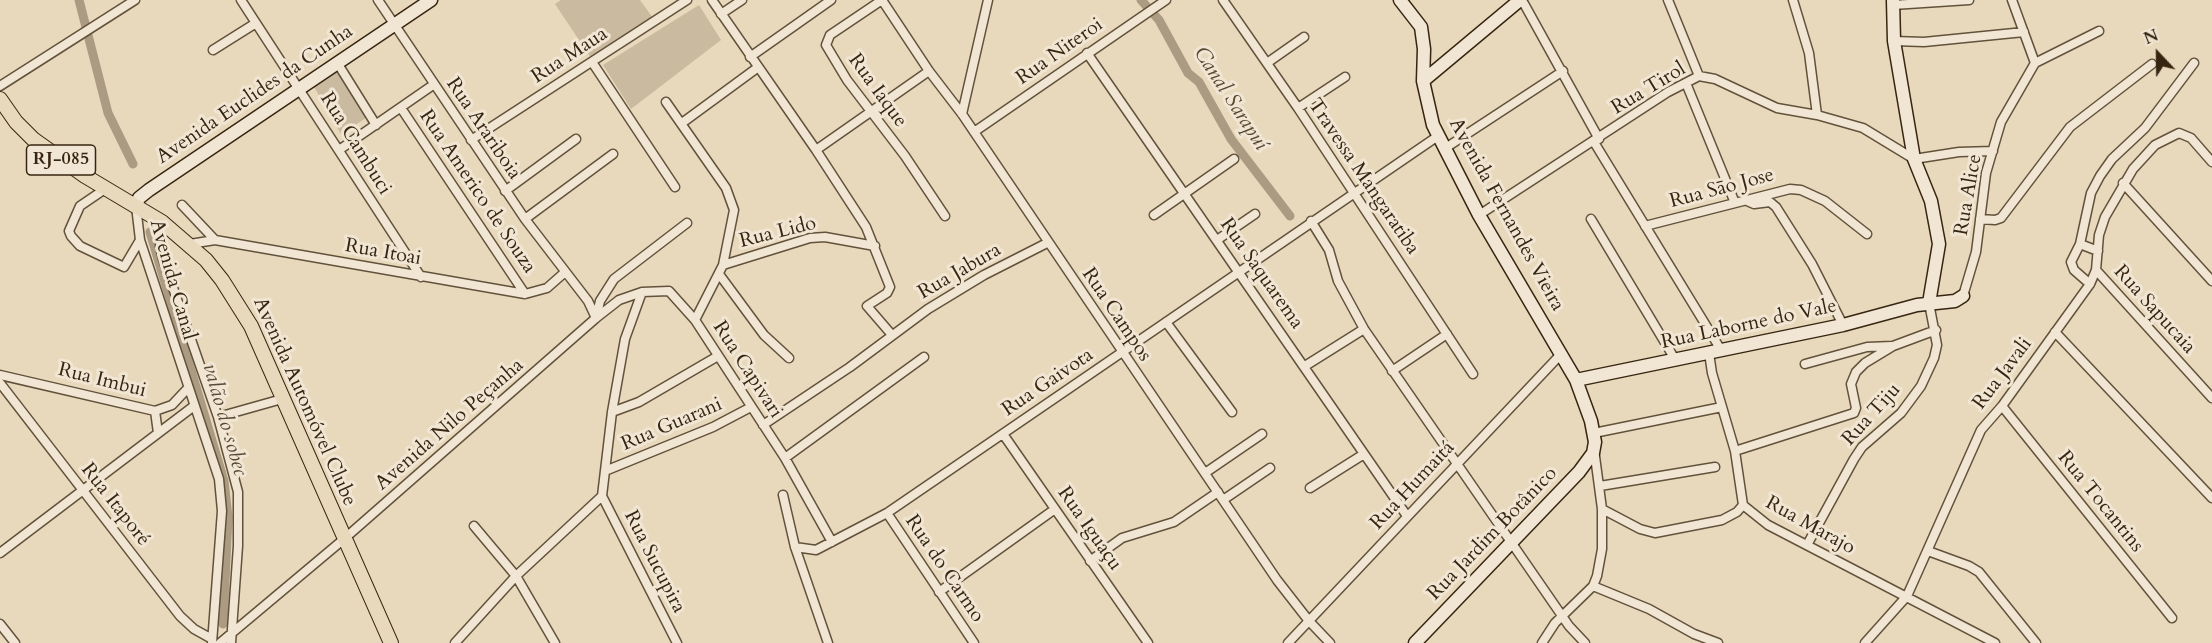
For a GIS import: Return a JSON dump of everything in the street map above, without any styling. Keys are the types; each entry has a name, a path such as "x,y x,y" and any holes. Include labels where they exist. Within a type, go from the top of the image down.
{"main road":[{"name":"Avenida Euclides da Cunha","path":"142,203 301,89 431,0"},
{"name":"Avenida Fernandes Vieira","path":"1400,0 1421,27 1426,105 1438,136 1479,215 1576,380 1594,433 1594,448"},
{"path":"1423,81 1521,0"},
{"path":"1893,2 1894,41 1914,159 1931,201 1939,244 1929,303"},
{"name":"Avenida Automóvel Clube","path":"0,99 16,122 33,139 105,189 142,203 206,260 234,296 251,326 391,643"},
{"name":"Rua Laborne do Vale","path":"1576,380 1843,325 1929,303 1955,301 1963,296"},
{"name":"Rua Jardim Botânico","path":"1415,643 1579,472 1594,448"}],"street":[{"path":"0,86 135,0"},
{"name":"Rua Arariboia","path":"378,0 525,219 564,273 588,301 596,318"},
{"name":"Rua Maua","path":"471,140 687,0"},
{"path":"712,0 816,150 866,227 890,287 887,293 867,306 892,335"},
{"path":"721,14 742,0"},
{"path":"750,57 831,0"},
{"name":"Rua Campos","path":"882,0 930,72 963,114 1047,243 1276,580 1330,643"},
{"name":"Rua Iaque","path":"882,0 830,35 826,45 835,63 905,156 945,216"},
{"path":"963,114 988,0"},
{"name":"Rua Niteroi","path":"974,132 1166,0"},
{"name":"Travessa Mangaratiba","path":"1222,0 1298,108 1473,374"},
{"name":"Rua Marajo","path":"1521,0 1563,70 1597,140 1715,352 1722,407 1735,451 1743,505 1768,525 1995,643"},
{"path":"1668,0 1699,76"},
{"path":"1793,0 1809,53 1817,115"},
{"path":"1893,2 1970,0"},
{"name":"Rua Cambuci","path":"244,1 421,277"},
{"path":"2014,1 2035,63 2099,32"},
{"path":"213,50 256,23"},
{"path":"1894,41 1924,42 2024,32"},
{"path":"1267,63 1304,37"},
{"name":"Rua Saquarema","path":"1087,53 1186,193 1407,516"},
{"path":"592,62 675,187"},
{"name":"Rua Alice","path":"1963,296 1976,252 1986,172 2001,122 2035,63"},
{"path":"2090,284 2071,265 2080,244 2091,193 2112,159 2145,128 2194,63"},
{"path":"338,64 376,125"},
{"path":"1980,219 1997,220 2001,218 2070,127 2152,64"},
{"path":"682,123 757,68"},
{"path":"1444,149 1563,70"},
{"path":"816,150 930,72"},
{"name":"Rua Tirol","path":"1479,215 1699,76 1714,79 1777,108 1817,115 1863,128 1914,159"},
{"path":"1298,108 1346,77"},
{"path":"1686,83 1735,203"},
{"path":"339,150 433,85"},
{"path":"666,102 733,201 733,223 723,265 695,320"},
{"name":"Rua Americo de Souza","path":"401,108 525,294"},
{"name":"Rua Javali","path":"1865,643 1907,596 1981,430 2002,406 2090,284 2096,270 2105,217 2123,183 2155,145 2173,135 2186,135 2212,162"},
{"name":"Rua Gaivota","path":"795,548 816,550 887,513 1438,136"},
{"path":"506,191 576,139"},
{"path":"1914,159 1959,152 1993,151"},
{"path":"525,219 613,154"},
{"path":"1154,214 1233,159"},
{"path":"2123,183 2212,281"},
{"path":"105,189 80,206 69,231 71,236 80,246 124,267 140,240"},
{"name":"Rua Sāo Jose","path":"1645,226 1777,190 1801,190 1825,201 1867,234"},
{"path":"1745,200 1754,204 1770,202 1776,207 1812,264 1843,325"},
{"name":"Avenida Canal","path":"142,203 140,240 188,388 190,409 214,462 221,495 222,640"},
{"path":"182,205 215,240"},
{"path":"1217,240 1255,214"},
{"path":"1591,219 1676,361"},
{"name":"Avenida Canal","path":"162,222 160,246 163,259 218,417 235,475 240,509 222,640"},
{"name":"Avenida Nilo Peçanha","path":"222,640 344,539 596,318 600,302 614,279 687,223"},
{"path":"1307,224 1329,250 1338,281 1364,329 1563,616 1585,643"},
{"name":"Rua Lido","path":"723,265 810,238 825,237 874,246"},
{"name":"Rua Itoai","path":"190,244 215,240 525,294"},
{"name":"Rua Jabura","path":"763,425 850,368 892,335 956,291 1047,243"},
{"path":"2080,244 2098,251"},
{"name":"Rua Sapucaia","path":"2096,270 2212,398"},
{"path":"525,294 547,288 564,273"},
{"path":"719,274 764,335 789,358"},
{"name":"Rua Capivari","path":"596,318 619,300 642,292 669,291 695,320 785,458 832,542"},
{"path":"455,643 516,576 602,496 612,412 625,339 642,292"},
{"name":"Rua Tiju","path":"1807,545 1862,447 1901,413 1921,386 1934,358 1936,330 1929,303"},
{"path":"1166,322 1232,412"},
{"path":"1305,366 1364,329"},
{"path":"1735,451 1854,413 1856,408 1851,390 1853,377 1865,363 1893,346 1936,330"},
{"path":"2055,332 2212,498"},
{"path":"1392,371 1447,334"},
{"path":"1805,364 1867,347 1893,346"},
{"name":"Rua Humaitá","path":"1288,643 1562,353"},
{"path":"612,412 639,402 718,356"},
{"path":"785,458 924,357"},
{"name":"Rua Imbui","path":"0,375 155,411 171,405 188,388"},
{"name":"Rua Itaporé","path":"1,387 180,616 194,629 222,640"},
{"path":"218,417 282,399"},
{"path":"171,405 190,409"},
{"name":"Rua Tocantins","path":"2002,406 2172,618"},
{"name":"Rua Guarani","path":"605,471 713,427 751,407"},
{"path":"1594,433 1722,407"},
{"path":"0,553 190,409"},
{"path":"155,411 158,434"},
{"name":"Rua Iguaçu","path":"1003,434 1149,643"},
{"path":"1205,473 1262,434"},
{"path":"1542,643 1551,628 1593,586 1602,549 1602,509 1594,448"},
{"path":"1310,488 1364,454"},
{"path":"1600,486 1715,467"},
{"path":"1090,561 1122,538 1174,522 1270,468"},
{"path":"783,495 795,548 828,643"},
{"name":"Rua Sucupira","path":"602,496 677,643"},
{"path":"1602,509 1640,529 1655,533 1722,520 1737,512 1743,505"},
{"path":"939,592 1055,509"},
{"name":"Rua do Carmo","path":"887,513 974,643"},
{"path":"474,526 516,576 555,643"},
{"path":"1928,551 1979,572 2036,643"},
{"path":"1593,586 1649,609 1694,634 1718,643"},
{"path":"0,624 15,643"}],"shaded area":[{"path":"561,0 640,0 653,18 591,58 555,4"},
{"path":"699,5 721,40 631,109 603,65"},
{"path":"337,71 366,118 341,134 313,85"}],"waterway":[{"name":"valão do sobec","path":"79,0 108,113 133,164"},
{"name":"Canal Sarapuí","path":"1141,0 1159,20 1188,73 1199,82 1231,139 1290,216"},
{"name":"valão do sobec","path":"150,232 224,481 228,517 223,624"}]}
